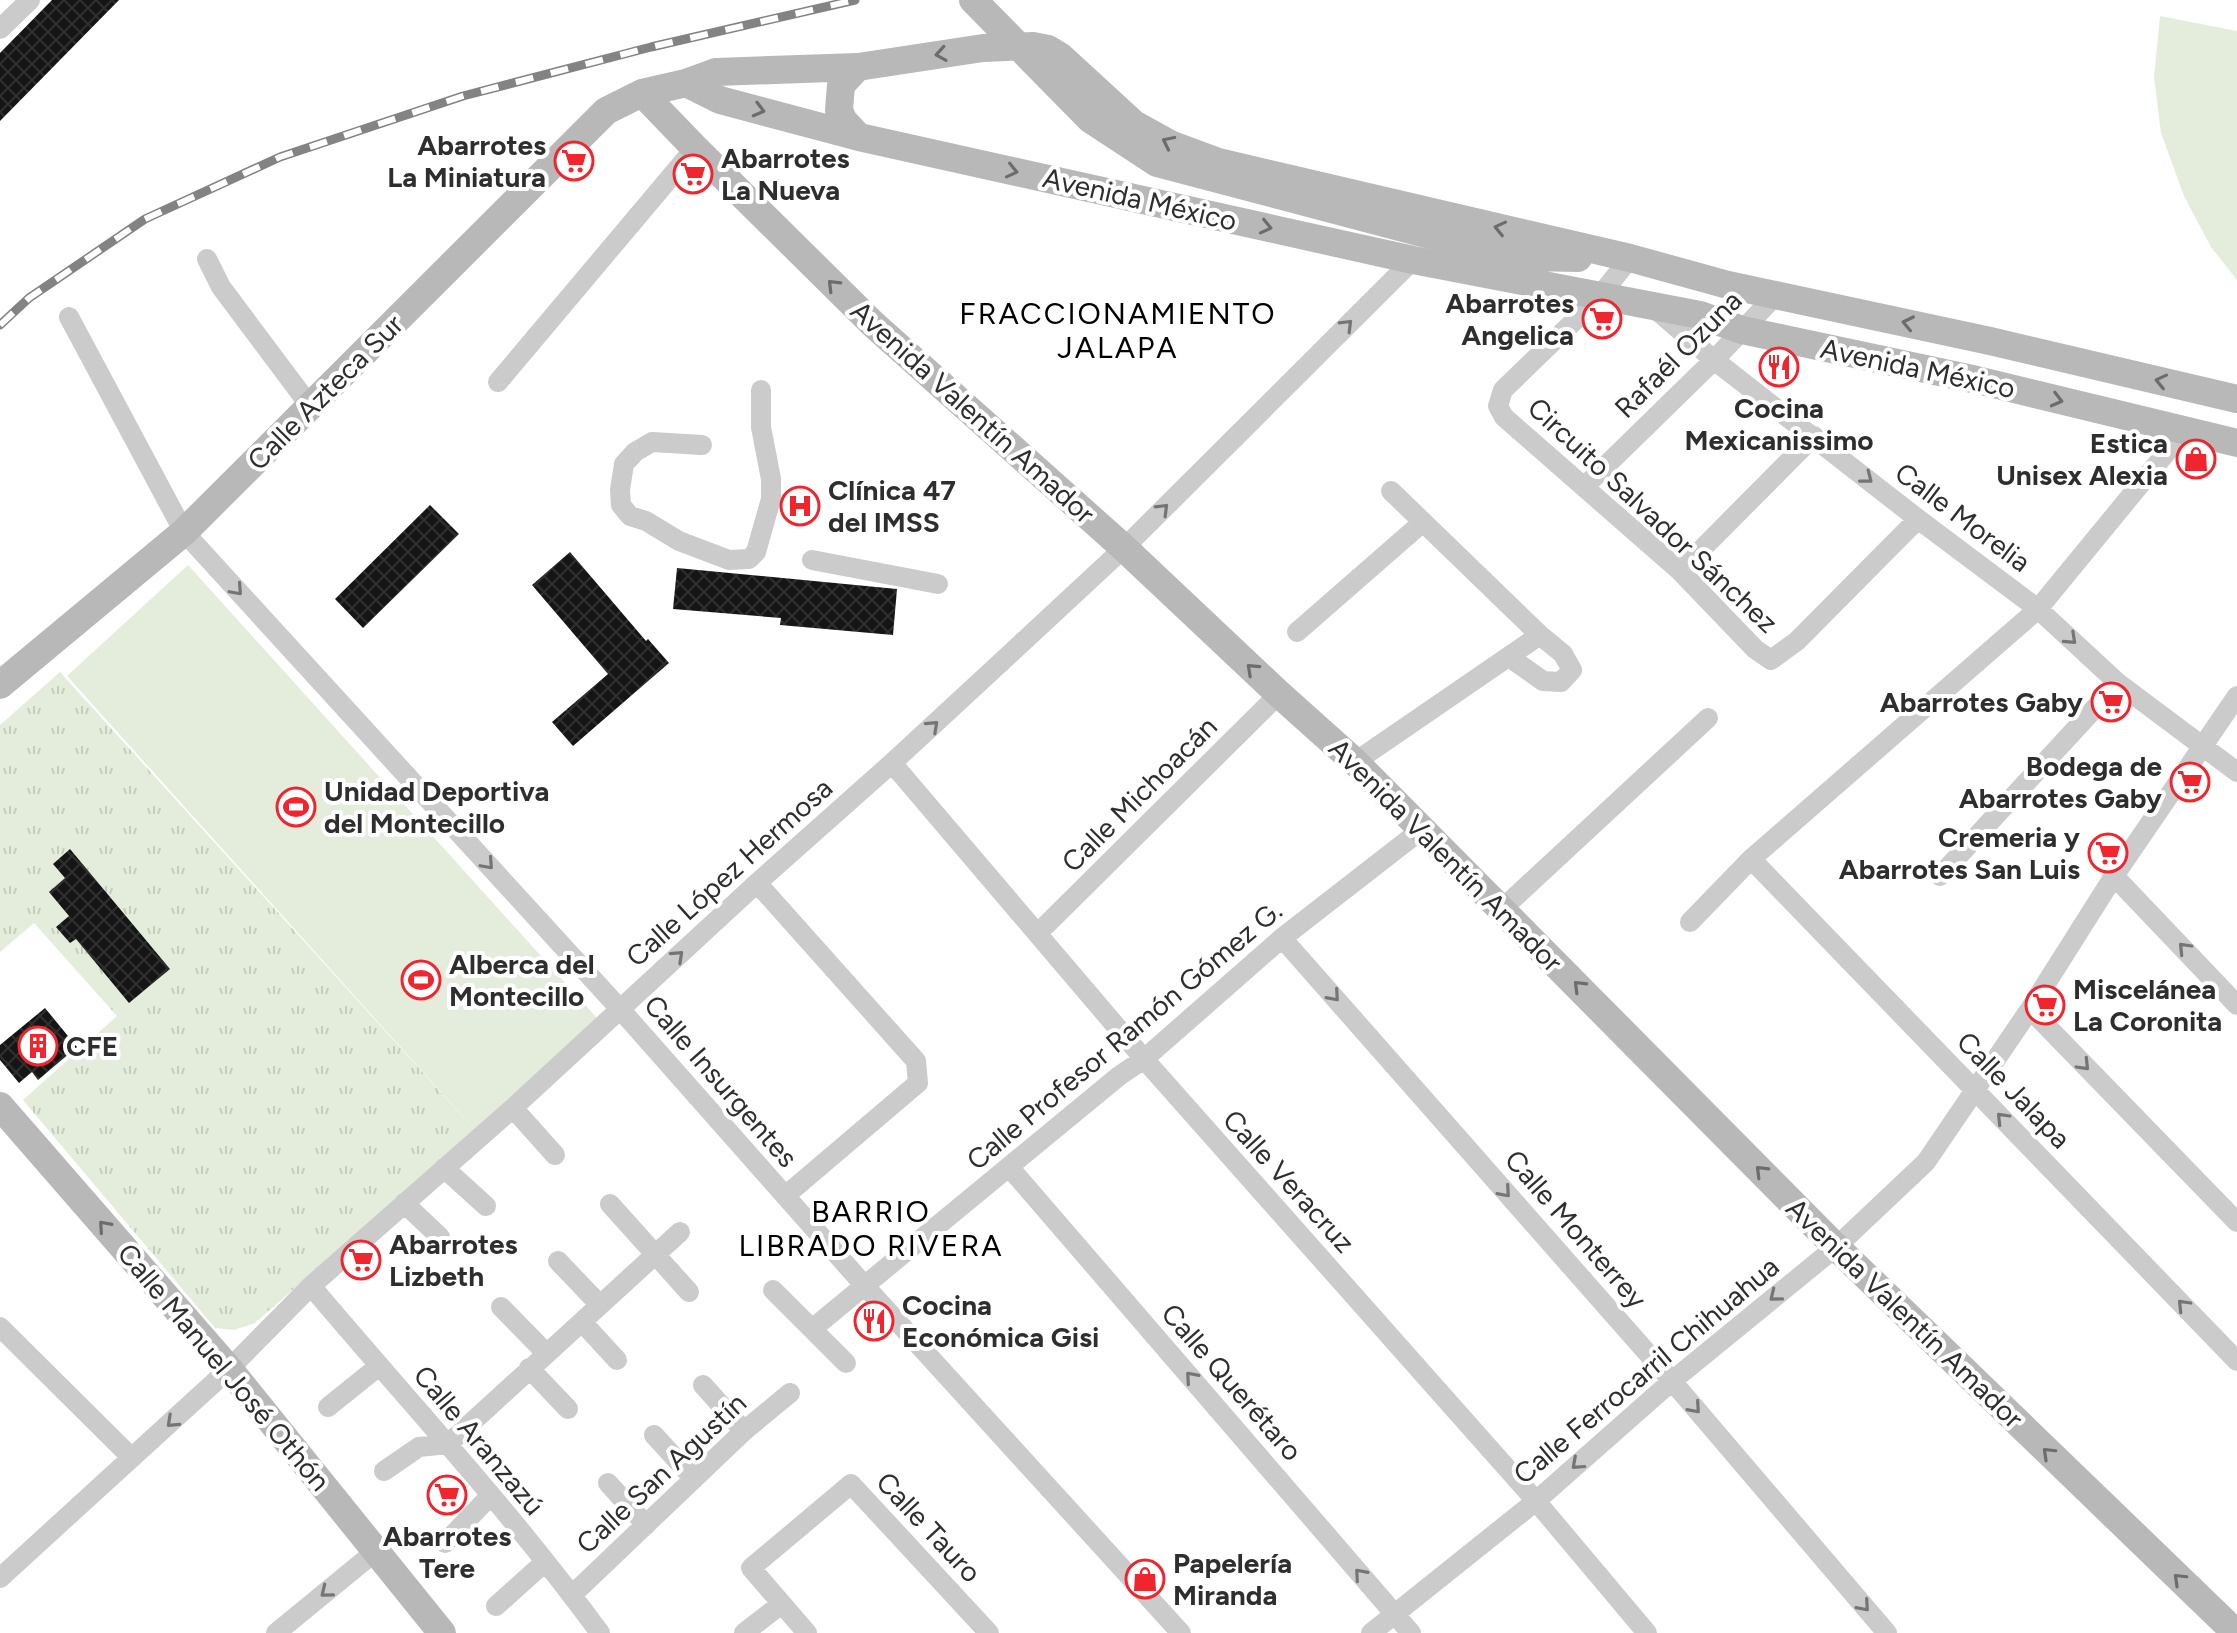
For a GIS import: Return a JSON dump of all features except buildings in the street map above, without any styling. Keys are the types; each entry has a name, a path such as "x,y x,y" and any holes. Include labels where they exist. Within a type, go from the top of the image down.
{"street":[{"path":"0,29 30,0"},
{"name":"Avenida México","path":"973,0 1090,119 1157,163 1475,247 1530,257 1630,258"},
{"name":"Avenida México","path":"642,93 716,72 858,67 983,48 1033,46 1048,49 1061,57 1134,124 1172,145 1218,162 1630,258 1728,285 1990,341 2237,399"},
{"path":"858,67 841,85 839,110 843,120 859,137"},
{"name":"Avenida México","path":"686,83 720,100 859,137 1413,260 1700,315 1742,330 1977,380 2237,443"},
{"name":"Avenida Valentín Amador","path":"642,93 873,324 1124,548 1355,762 1836,1247 2236,1633"},
{"name":"Calle Azteca Sur","path":"0,685 184,532 606,111 642,93"},
{"path":"498,382 695,148"},
{"name":"Avenida México","path":"1530,257 1599,297"},
{"name":"Circuito Salvador Sánchez","path":"1630,258 1599,297 1503,390 1498,406 1504,417 1680,571 1755,649 1771,660 1797,641 1918,519"},
{"path":"207,259 221,287 310,406"},
{"name":"Calle López Hermosa","path":"0,1578 229,1369 311,1286 513,1108 1124,548 1413,260"},
{"name":"Rafaél Ozuna","path":"1585,486 1776,295"},
{"name":"Calle Morelia","path":"1653,307 1714,360 2038,609 2118,683 2237,772"},
{"name":"Calle Insurgentes","path":"69,317 184,532 620,1009 864,1285 1181,1633"},
{"path":"1977,380 1988,369 1993,354 1990,341"},
{"path":"702,445 652,442 635,452 624,464 621,505 630,516 646,521 679,541 729,560 749,559 756,552 771,499 771,479 761,427 761,390"},
{"path":"1690,922 1751,859 2038,609 2184,431"},
{"path":"1680,571 1814,436"},
{"path":"1391,491 1563,654 1572,670 1561,682 1543,681 1509,657"},
{"path":"1297,632 1423,522"},
{"path":"812,560 938,584"},
{"path":"1355,762 1540,635"},
{"path":"1940,876 2118,683"},
{"name":"Calle Michoacán","path":"1038,933 1279,694"},
{"name":"Calle Ferrocarril Chihuahua","path":"1371,1633 1536,1501 1672,1381 1836,1247 1926,1162 2237,696"},
{"path":"1502,909 1708,718"},
{"name":"Calle Veracruz","path":"892,763 1144,1059 1536,1501 1647,1633"},
{"name":"Calle Profesor Ramón Gómez G.","path":"812,1329 1119,1076 1144,1059 1282,938 1421,830"},
{"name":"Calle Jalapa","path":"1751,859 2237,1361"},
{"path":"2114,876 2237,1005"},
{"path":"757,883 916,1061 918,1083 785,1196"},
{"name":"Calle Monterrey","path":"1282,938 1672,1381 1887,1633"},
{"path":"2030,1009 2237,1222"},
{"name":"Calle Manuel José Othón","path":"0,1106 229,1369 442,1633"},
{"path":"513,1108 555,1155"},
{"path":"444,1168 486,1206"},
{"name":"Calle Querétaro","path":"1010,1168 1411,1633"},
{"path":"404,1203 440,1237"},
{"path":"610,1204 689,1292"},
{"path":"384,1471 419,1447 448,1444 680,1232"},
{"path":"558,1261 600,1305"},
{"name":"Calle Aranzazú","path":"311,1286 491,1495 600,1633"},
{"path":"773,1290 846,1363"},
{"path":"501,1307 546,1353"},
{"path":"582,1322 617,1360"},
{"path":"0,1327 132,1458"},
{"path":"328,1407 379,1366"},
{"path":"529,1368 568,1409"},
{"path":"703,1385 744,1431"},
{"name":"Calle San Agustín","path":"572,1595 744,1431 790,1393"},
{"path":"654,1435 694,1479"},
{"path":"608,1483 646,1525"},
{"name":"Calle Tauro","path":"780,1605 751,1568 851,1484 989,1633"},
{"path":"445,1543 491,1495"},
{"path":"276,1633 376,1551"},
{"path":"496,1606 545,1562"},
{"path":"744,1633 780,1605 807,1633"}],"green space":[{"path":"2160,16 2237,31 2237,280 2211,247 2184,196 2161,133 2154,78"},
{"name":"Unidad Deportiva del Montecillo","path":"188,565 597,1018 475,1130 67,676"},
{"path":"60,672 475,1130 255,1323 234,1330 215,1328 23,1100 117,1016 34,923 0,952 0,725"}],"railway":[{"path":"0,325 29,298 145,219 280,157 463,96 651,47 855,0"}],"place":[{"name":"Abarrotes La Miniatura","path":"574,161"},
{"name":"Abarrotes La Nueva","path":"693,174"},
{"name":"Abarrotes Angelica","path":"1602,319"},
{"name":"Cocina Mexicanissimo","path":"1779,367"},
{"name":"Estica Unisex Alexia","path":"2196,459"},
{"name":"Clínica 47 del IMSS","path":"800,506"},
{"name":"Abarrotes Gaby","path":"2111,702"},
{"name":"Bodega de Abarrotes Gaby","path":"2190,782"},
{"name":"Unidad Deportiva del Montecillo","path":"296,807"},
{"name":"Cremeria y Abarrotes San Luis","path":"2108,853"},
{"name":"Alberca del Montecillo","path":"421,980"},
{"name":"Miscelánea La Coronita","path":"2045,1005"},
{"name":"CFE","path":"38,1046"},
{"name":"Abarrotes Lizbeth","path":"361,1260"},
{"name":"Cocina Económica Gisi","path":"874,1321"},
{"name":"Abarrotes Tere","path":"447,1495"},
{"name":"Papelería Miranda","path":"1145,1579"}],"district":[{"name":"FRACCIONAMIENTO JALAPA","path":"1118,331"},
{"name":"BARRIO LIBRADO RIVERA","path":"871,1229"}]}
